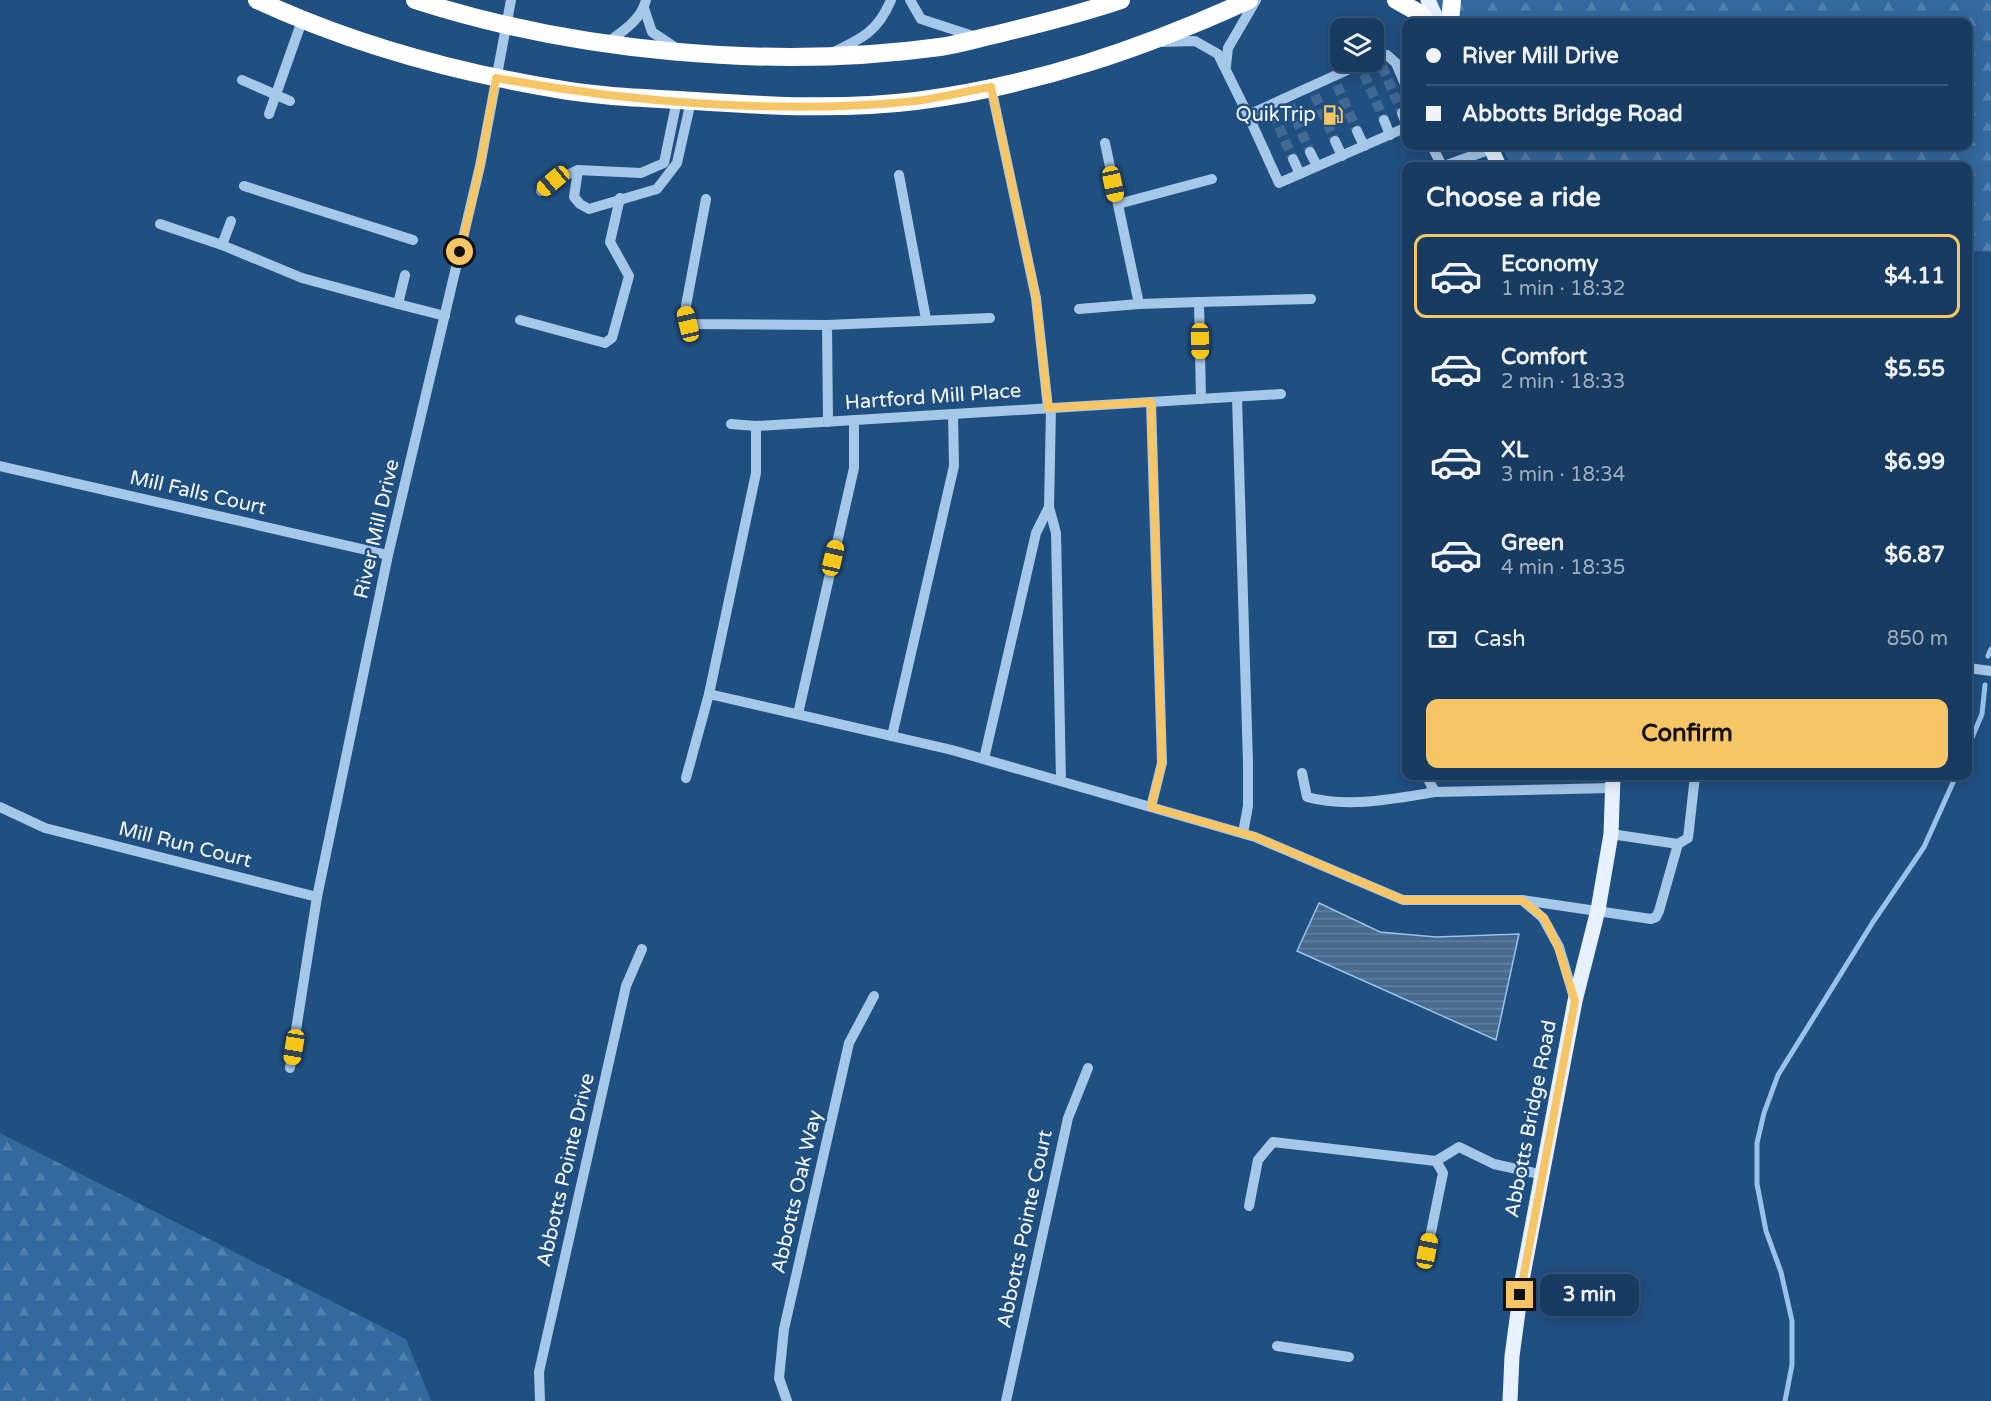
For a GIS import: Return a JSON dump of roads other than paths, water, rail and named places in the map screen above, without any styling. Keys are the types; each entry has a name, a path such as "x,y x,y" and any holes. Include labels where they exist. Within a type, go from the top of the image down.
{"highway":[{"path":"257,0 402,56 496,78 559,90 762,106 915,101 991,87 1095,62 1149,43 1249,0"},
{"path":"415,0 504,26 608,42 739,56 824,57 942,47 1080,14 1121,0"},
{"path":"1396,0 1423,18"},
{"path":"1450,18 1452,0"}],"main road":[{"path":"1428,0 1436,18"},
{"name":"Abbotts Bridge Road","path":"1510,1401 1512,1356 1523,1275 1575,1001 1598,910 1611,834 1613,782"}],"street":[{"name":"River Mill Drive","path":"290,1068 317,897 388,555 480,166 504,26 511,0"},
{"path":"824,57 864,38 883,18 891,0"},
{"path":"910,0 921,19 980,38"},
{"path":"1226,66 1228,48 1256,0"},
{"path":"608,42 631,25 645,4"},
{"path":"645,4 652,32 678,50"},
{"path":"269,114 303,18"},
{"path":"1149,43 1195,41 1218,54 1226,66 1279,183 1402,129"},
{"path":"1384,57 1387,55 1396,63 1402,77"},
{"path":"1248,115 1272,109 1353,72"},
{"path":"242,80 275,96 290,100"},
{"path":"991,87 1036,298 1049,408 1049,507 1056,533 1061,781"},
{"path":"541,191 553,181 578,170 641,173 664,163 684,100"},
{"path":"578,170 574,197 580,204 590,209 605,206 620,198 657,189 677,163 684,100"},
{"path":"1384,120 1389,135"},
{"path":"1358,132 1364,146"},
{"path":"1335,141 1342,156"},
{"path":"1105,143 1139,304"},
{"path":"1453,162 1483,150"},
{"path":"1310,152 1317,166"},
{"path":"1293,159 1300,174"},
{"path":"899,174 926,319"},
{"path":"1118,204 1212,179"},
{"path":"244,186 413,240"},
{"path":"520,321 605,343 612,338 629,276 610,242 620,198"},
{"path":"706,199 685,311 688,324 827,325 990,318"},
{"path":"222,245 231,221"},
{"path":"160,224 222,245 302,278 445,316"},
{"path":"399,304 405,275"},
{"path":"1079,309 1139,304 1311,299"},
{"path":"1199,302 1201,399"},
{"path":"827,325 828,422"},
{"name":"Hartford Mill Place","path":"731,424 756,426 1281,394"},
{"path":"1237,397 1248,763 1248,806 1243,833"},
{"path":"1151,402 1162,763 1151,807"},
{"path":"892,736 954,466 952,414"},
{"path":"798,714 854,468 854,420"},
{"path":"686,778 709,694 756,473 756,426"},
{"name":"Mill Falls Court","path":"0,466 388,555"},
{"path":"984,759 1036,533 1049,507"},
{"path":"1972,669 1991,671"},
{"path":"709,694 984,759 1243,833 1403,900 1522,900 1651,919 1656,917 1678,844"},
{"path":"1302,773 1307,798 1323,802 1401,798 1435,792 1613,782"},
{"path":"1431,780 1435,792"},
{"path":"1611,834 1678,844 1688,838 1695,780"},
{"name":"Mill Run Court","path":"0,807 45,828 317,897"},
{"path":"1522,900 1544,918 1554,937 1575,1001"},
{"name":"Abbotts Pointe Drive","path":"540,1401 539,1372 626,986 642,949"},
{"name":"Abbotts Oak Way","path":"786,1401 779,1378 784,1329 849,1043 874,996"},
{"name":"Abbotts Pointe Court","path":"1006,1401 1068,1118 1088,1068"},
{"path":"1249,1206 1258,1160 1273,1142 1436,1161 1459,1147 1494,1164 1543,1175"},
{"path":"1427,1251 1443,1173 1436,1161"},
{"path":"1277,1346 1349,1357"}],"waterway":[{"path":"1988,656 1991,649"},
{"path":"1972,738 1982,714 1985,685"},
{"path":"1785,1401 1792,1365 1792,1321 1781,1272 1766,1231 1757,1184 1757,1143 1764,1113 1778,1075 1873,922 1924,847 1954,780"}],"tunnel":[{"path":"1384,71 1402,113"},
{"path":"1364,74 1384,120"},
{"path":"1337,85 1357,131"},
{"path":"1315,95 1335,141"},
{"path":"1290,105 1310,152"},
{"path":"1273,113 1293,159"}],"place":[{"name":"QuikTrip","path":"1333,115"}]}
